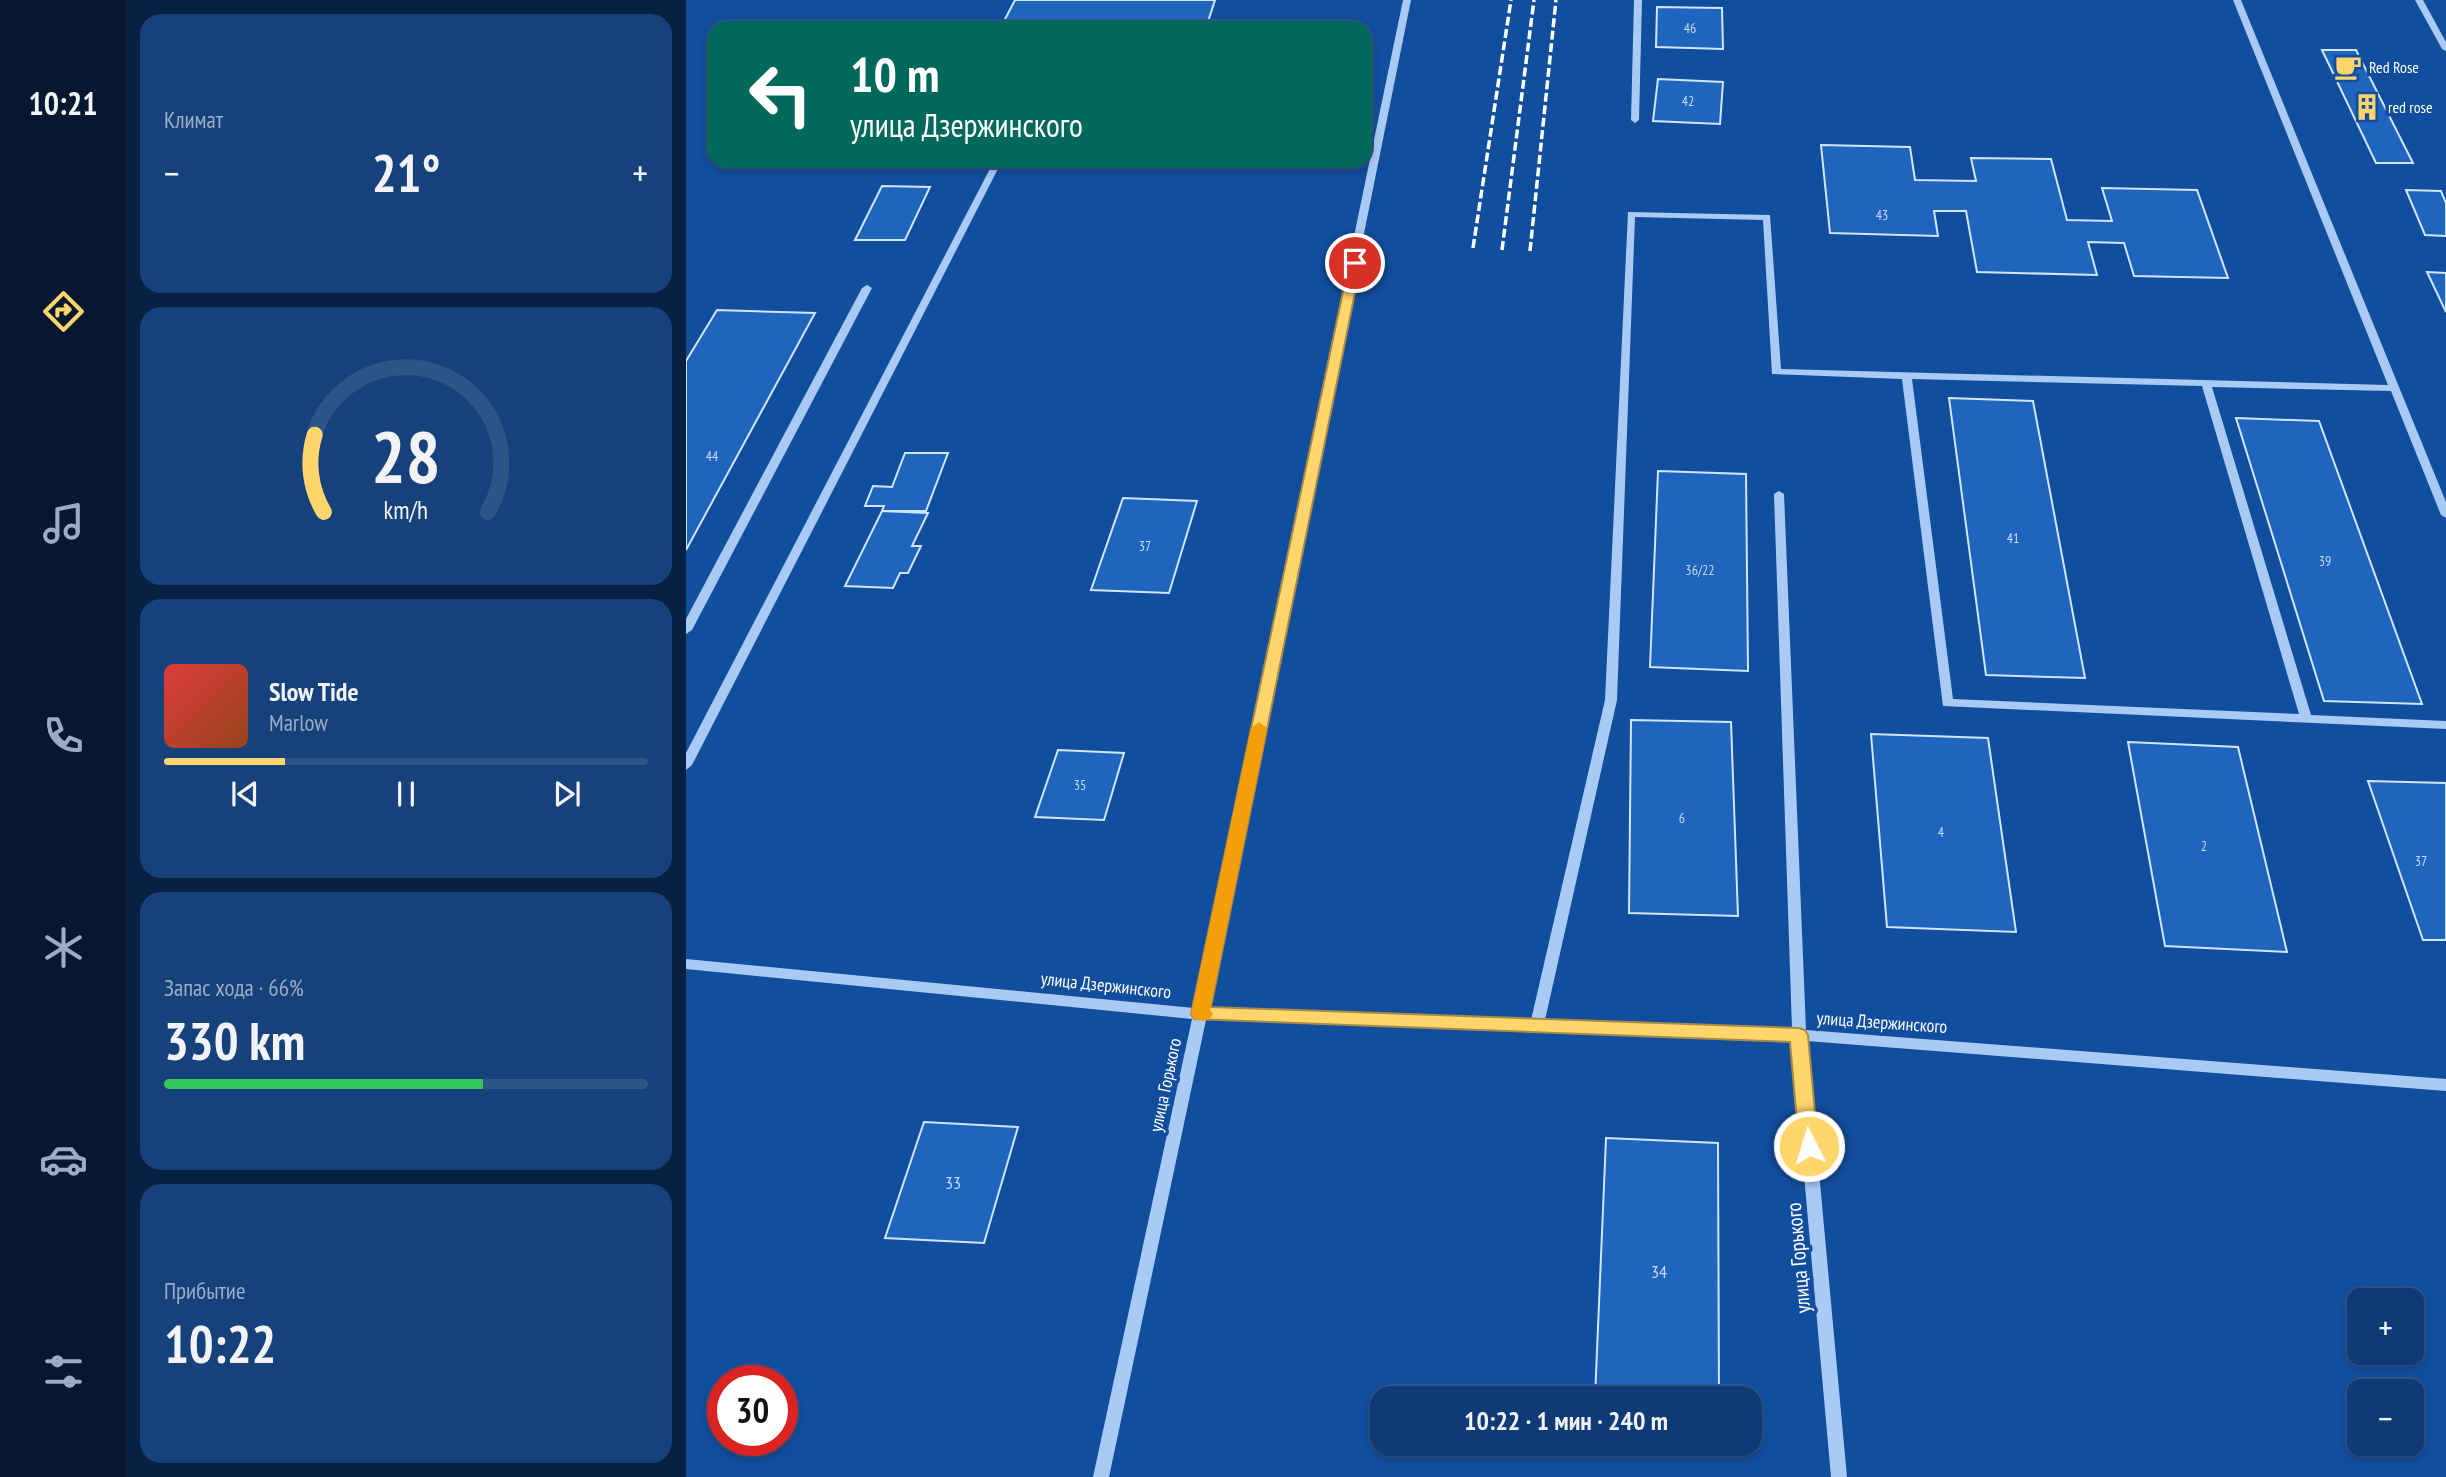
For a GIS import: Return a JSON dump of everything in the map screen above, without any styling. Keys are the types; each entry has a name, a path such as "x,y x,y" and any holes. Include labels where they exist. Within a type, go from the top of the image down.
{"street":[{"name":"улица Горького","path":"1101,1477 1200,1014 1407,0"},
{"path":"1635,120 1637,0"},
{"path":"2236,0 2446,515"},
{"path":"2419,0 2443,37 2446,49"},
{"path":"686,765 994,168"},
{"path":"1536,1026 1611,700 1631,214 1767,217 1776,372 2395,388"},
{"path":"686,630 867,288"},
{"path":"1907,376 1947,703 2446,725"},
{"path":"2206,383 2306,719"},
{"name":"улица Горького","path":"1779,494 1799,1035 1839,1477"},
{"name":"улица Дзержинского","path":"686,964 1200,1014 1799,1035 2446,1085"}],"building":[{"path":"1015,0 1215,0 1208,21 1004,21"},
{"path":"1657,7 1722,8 1723,49 1656,47"},
{"name":"red rose","path":"2322,50 2356,50 2413,163 2376,163"},
{"path":"1658,79 1723,82 1720,124 1653,121"},
{"path":"1821,145 1910,147 1915,180 1976,181 1971,158 2051,159 2067,220 2112,221 2102,188 2197,190 2228,278 2134,276 2124,243 2088,242 2097,275 1977,272 1966,211 1934,211 1938,236 1830,233"},
{"path":"882,186 930,187 905,240 855,240"},
{"path":"2406,190 2441,191 2446,203 2446,236 2425,235"},
{"path":"2427,272 2446,273 2446,312"},
{"path":"717,310 815,313 686,550 686,361"},
{"path":"1949,398 2033,401 2085,678 1986,675"},
{"path":"2236,418 2319,421 2422,704 2324,701"},
{"path":"905,453 948,453 926,511 882,511 884,506 865,506 873,486 892,487"},
{"path":"1658,471 1746,474 1748,671 1650,667"},
{"path":"1123,498 1197,501 1169,593 1091,590"},
{"path":"882,511 928,513 912,546 921,546 908,573 900,573 893,588 845,586"},
{"path":"1631,720 1731,722 1738,916 1629,913"},
{"path":"1871,734 1988,738 2016,932 1887,927"},
{"path":"2128,742 2238,747 2287,952 2165,946"},
{"path":"1058,750 1124,753 1104,820 1035,817"},
{"path":"2368,781 2446,783 2446,940 2423,940"},
{"path":"924,1122 1018,1127 984,1243 885,1238"},
{"path":"1606,1138 1718,1143 1719,1386 1596,1386"}],"railway":[{"path":"1473,248 1511,0"},
{"path":"1502,250 1534,0"},
{"path":"1530,251 1556,0"}],"slow traffic":[{"path":"1204,1014 1200,1014 1259,728"}],"place":[{"name":"Red Rose","path":"2348,67"},
{"name":"red rose","path":"2367,107"}],"route":[{"path":"1355,263 1200,1014 1799,1035 1809,1146"}]}
